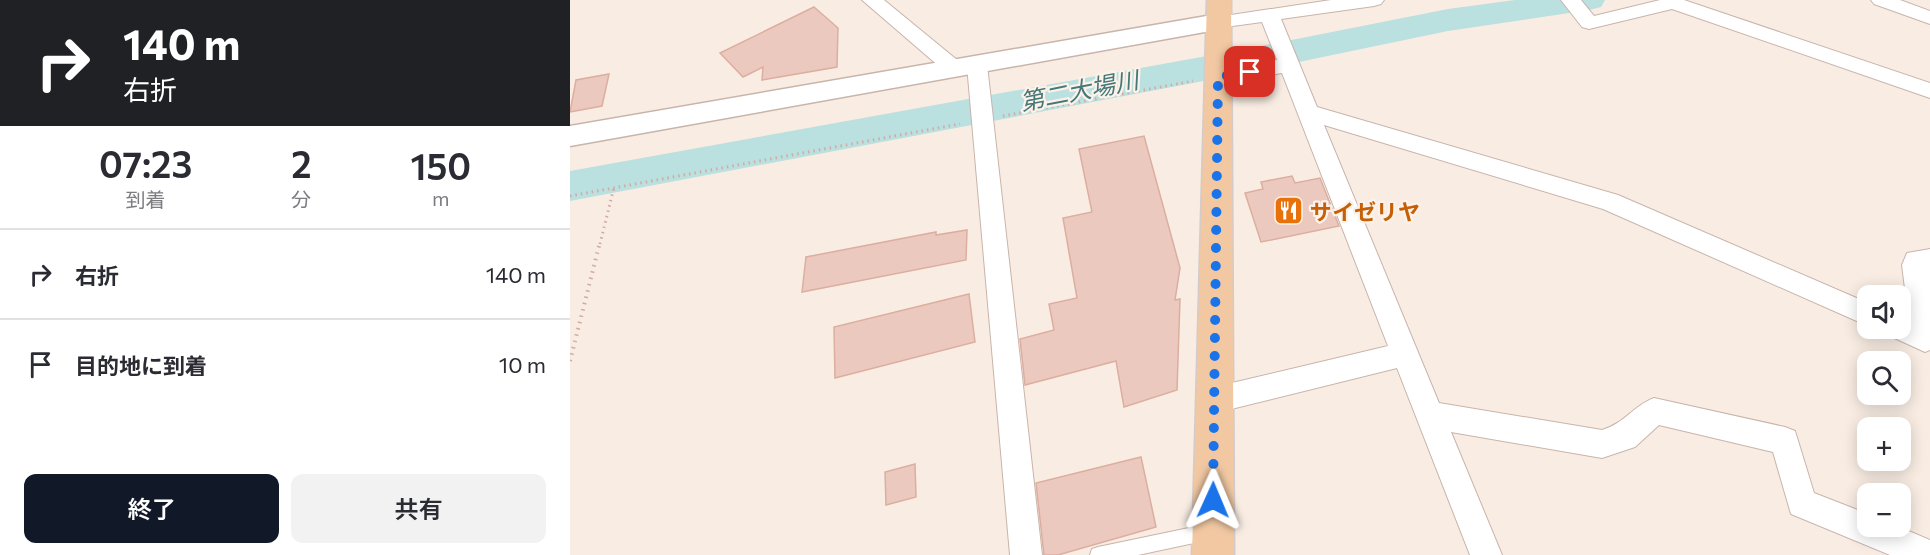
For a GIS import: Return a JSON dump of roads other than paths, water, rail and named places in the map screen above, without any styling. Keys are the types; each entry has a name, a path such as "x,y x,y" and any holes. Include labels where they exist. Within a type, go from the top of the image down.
{"main road":[{"path":"1213,543 1218,22"}],"street":[{"path":"872,0 970,74 981,120 1026,555"},
{"path":"570,135 970,74 1135,35 1374,0"},
{"path":"1570,0 1589,23 1672,3 1930,91"},
{"path":"1881,0 1930,18"},
{"path":"1269,15 1486,555"},
{"path":"1218,77 1288,65"},
{"path":"1307,112 1610,202 1857,310"},
{"path":"1911,334 1925,340 1915,265 1916,261 1927,257 1930,259"},
{"path":"1215,400 1406,354"},
{"path":"1430,416 1602,444 1625,437 1654,411 1785,441 1802,503 1928,555"}],"lane":[{"path":"1098,555 1213,543"}],"waterway":[{"name":"第二大場川","path":"570,186 1251,60 1448,20 1589,0"}],"place":[{"name":"サイゼリヤ","path":"1289,211"}]}
